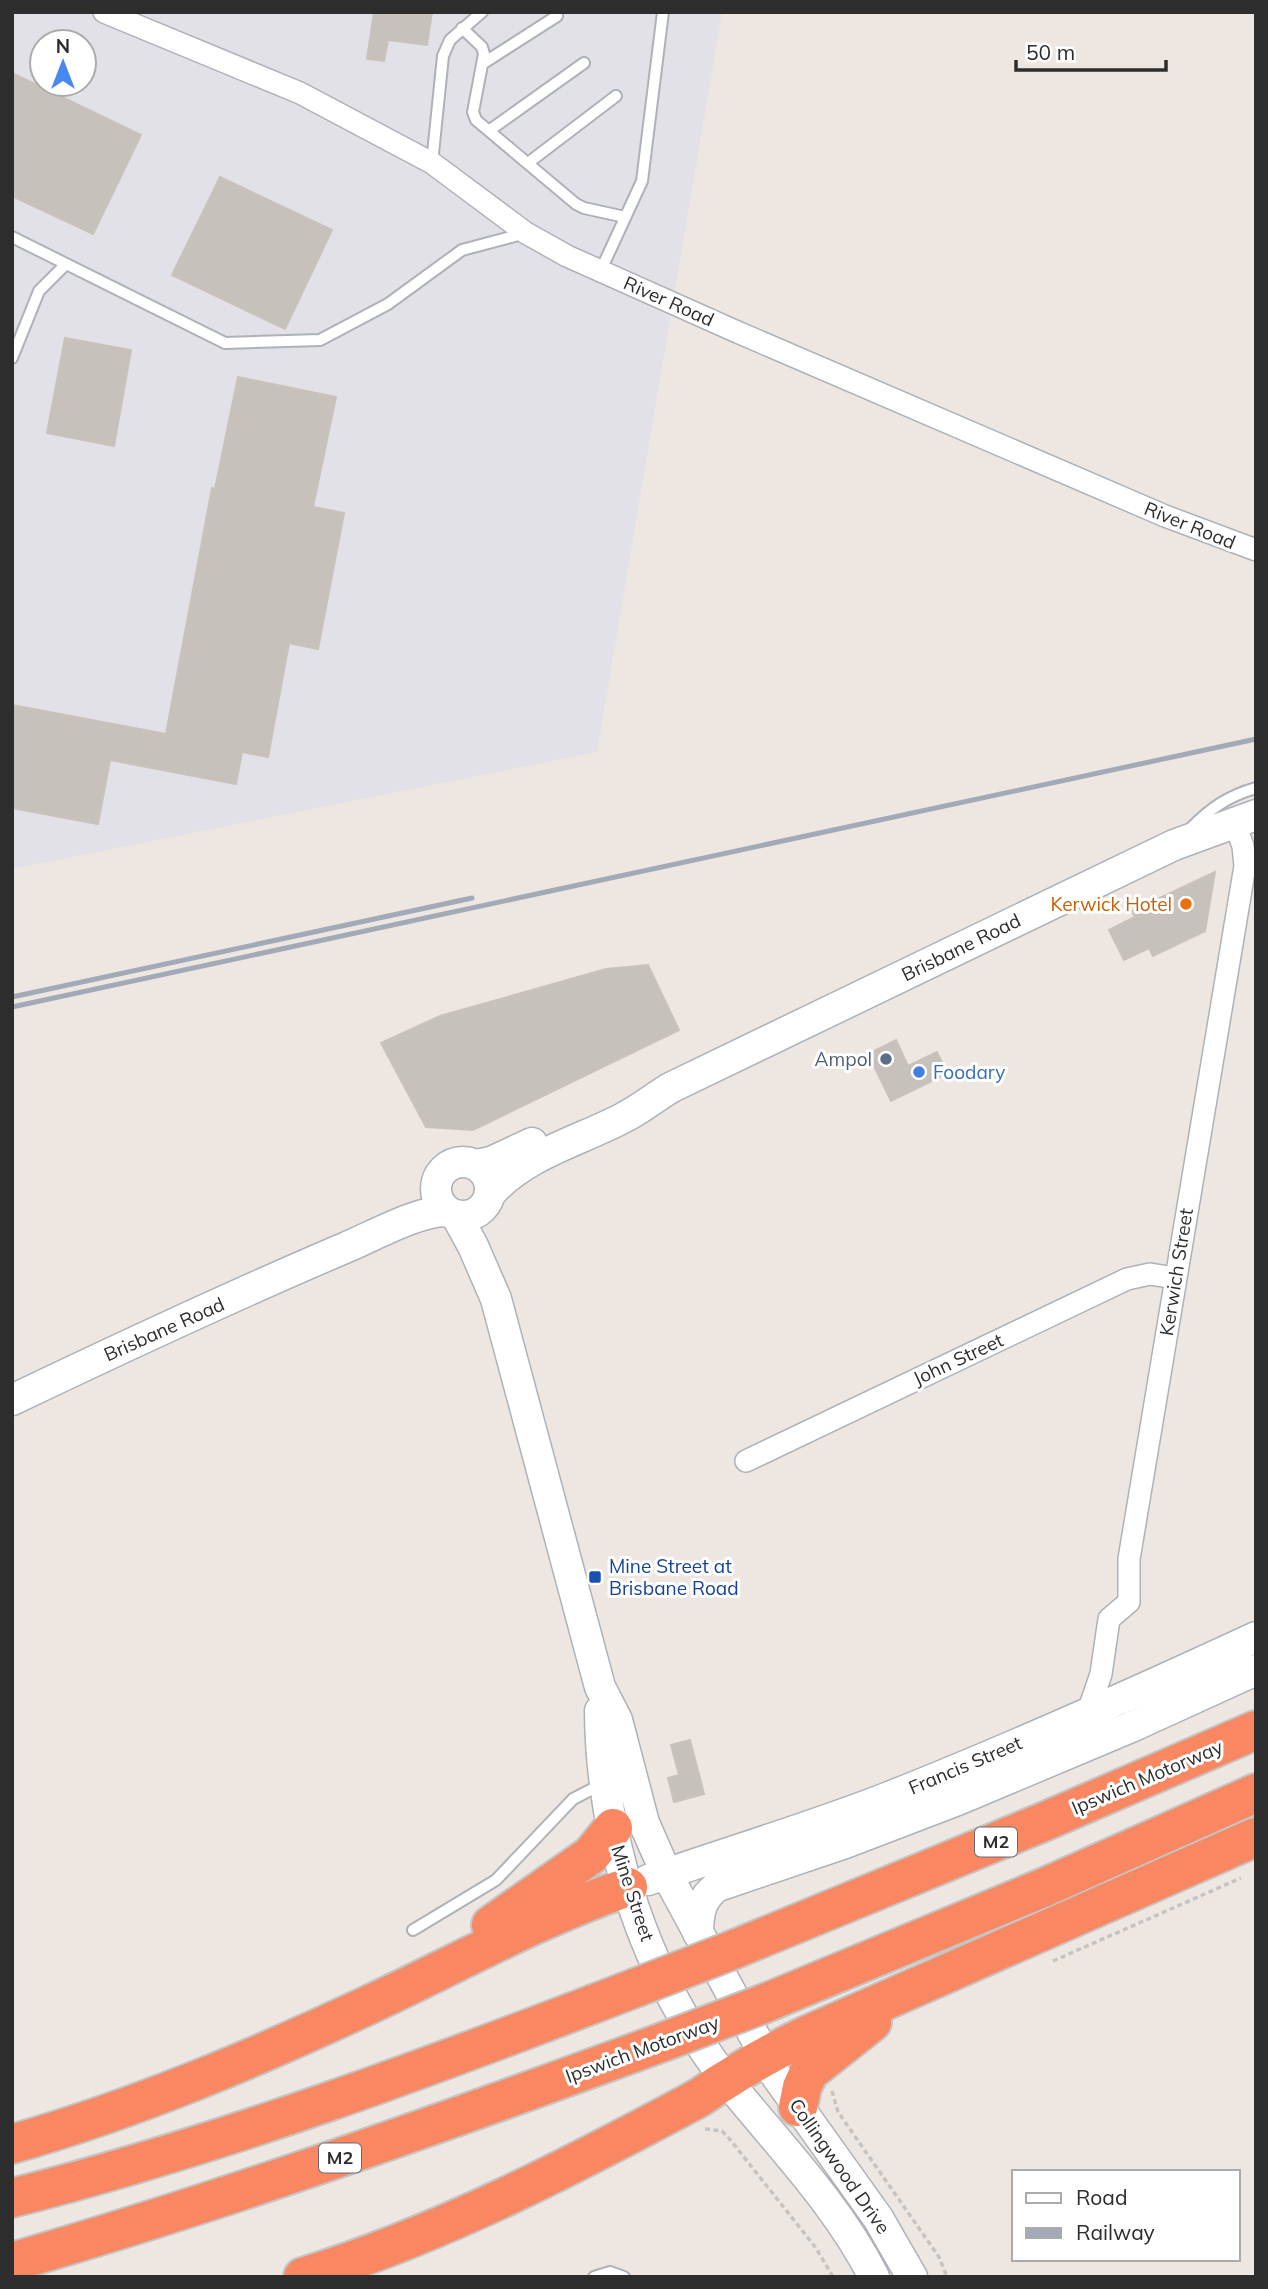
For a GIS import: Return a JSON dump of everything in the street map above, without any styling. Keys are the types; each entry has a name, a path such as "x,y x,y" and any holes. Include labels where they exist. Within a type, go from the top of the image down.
{"highway":[{"name":"Ipswich Motorway","path":"12,2198 187,2150 305,2111 635,1988 1041,1823 1256,1730"},
{"name":"Ipswich Motorway","path":"12,2262 187,2210 663,2042 763,2004 1045,1887 1256,1793"},
{"path":"489,1945 491,1925 591,1856 613,1828"},
{"path":"303,2277 405,2241 490,2205 546,2179 698,2098 765,2057 900,1992 1154,1884 1256,1837"},
{"path":"12,2144 96,2118 237,2064 379,2000 489,1945 591,1900 628,1887"},
{"path":"798,2107 802,2087 810,2072 880,2016 900,1992"}],"main road":[{"name":"Brisbane Road","path":"477,1166 670,1088 1174,845 1245,818"},
{"name":"Brisbane Road","path":"488,1198 500,1182 520,1168 625,1117 670,1088"},
{"path":"468,1162 487,1174 490,1184 488,1198 475,1214 451,1213 437,1197 437,1180 442,1171 450,1165 468,1162"},
{"name":"Brisbane Road","path":"316,1260 437,1180"},
{"name":"Mine Street","path":"488,1198 486,1220 495,1267 496,1299"},
{"name":"Brisbane Road","path":"12,1400 164,1327 316,1260 423,1215 451,1213"},
{"name":"Mine Street","path":"451,1213 473,1246 496,1299 600,1686 617,1720 643,1824 666,1873 765,2057"},
{"name":"Francis Street","path":"628,1887 889,1797 1087,1714 1256,1637"},
{"name":"Francis Street","path":"698,1933 698,1919 703,1902 718,1886 845,1843 960,1799 1131,1727 1256,1670"},
{"name":"Mine Street","path":"600,1686 604,1783 628,1887 642,1929 666,1982 686,2019 727,2079"},
{"name":"Collingwood Drive","path":"765,2057 878,2218 912,2277"},
{"name":"Collingwood Drive","path":"727,2079 849,2230 874,2277"}],"street":[{"name":"River Road","path":"104,12 300,93 432,163 526,233 567,256 1165,516 1256,550"},
{"name":"Kerwich Street","path":"1087,1714 1101,1674 1109,1619 1129,1602 1129,1559 1245,866 1245,818"},
{"name":"John Street","path":"746,1461 1127,1279 1150,1274 1175,1278"}],"lane":[{"path":"432,163 443,55 450,40 482,12"},
{"path":"601,271 642,181 663,12"},
{"path":"482,64 556,16"},
{"path":"462,28 482,47 482,64 473,112 476,120 576,204 625,218"},
{"path":"490,130 584,63"},
{"path":"528,163 616,96"},
{"path":"12,237 225,343 320,340 388,304 462,250 526,233"},
{"path":"12,358 38,291 66,264"},
{"path":"1174,845 1211,808 1236,794 1256,788"},
{"path":"413,1930 496,1880 573,1800 604,1783"},
{"path":"594,2277 610,2272 624,2277"}],"path":[{"path":"1041,1966 1245,1876"},
{"path":"834,2084 832,2091 838,2112 939,2257 947,2277"},
{"path":"726,2128 722,2131 816,2248 832,2277"}],"shaded area":[{"path":"12,12 722,12 597,752 12,869"}],"building":[{"path":"374,12 432,12 427,45 388,40 384,61 367,59"},
{"path":"12,73 28,81 28,98 64,98 141,135 93,234 12,196"},
{"path":"220,177 332,230 285,329 172,275"},
{"path":"65,338 131,350 114,446 47,433"},
{"path":"238,377 336,397 313,507 344,513 318,649 289,643 268,757 242,752 236,784 110,760 98,824 12,808 12,705 166,734 212,488 215,489"},
{"path":"1215,872 1205,931 1153,956 1149,948 1124,960 1109,930 1135,917 1132,911"},
{"path":"648,965 679,1030 473,1130 426,1127 381,1043 440,1016 606,969"},
{"name":"Foodary","path":"896,1040 908,1066 937,1052 944,1067 940,1077 891,1101 868,1054"},
{"path":"690,1740 704,1794 674,1802 668,1778 679,1775 671,1745"}],"railway":[{"path":"12,1007 1256,739"},
{"path":"12,997 472,898"}],"place":[{"name":"Kerwick Hotel","path":"1186,904"},
{"name":"Ampol","path":"886,1059"},
{"name":"Foodary","path":"919,1072"},
{"name":"Mine Street at Brisbane Road","path":"595,1577"}]}
